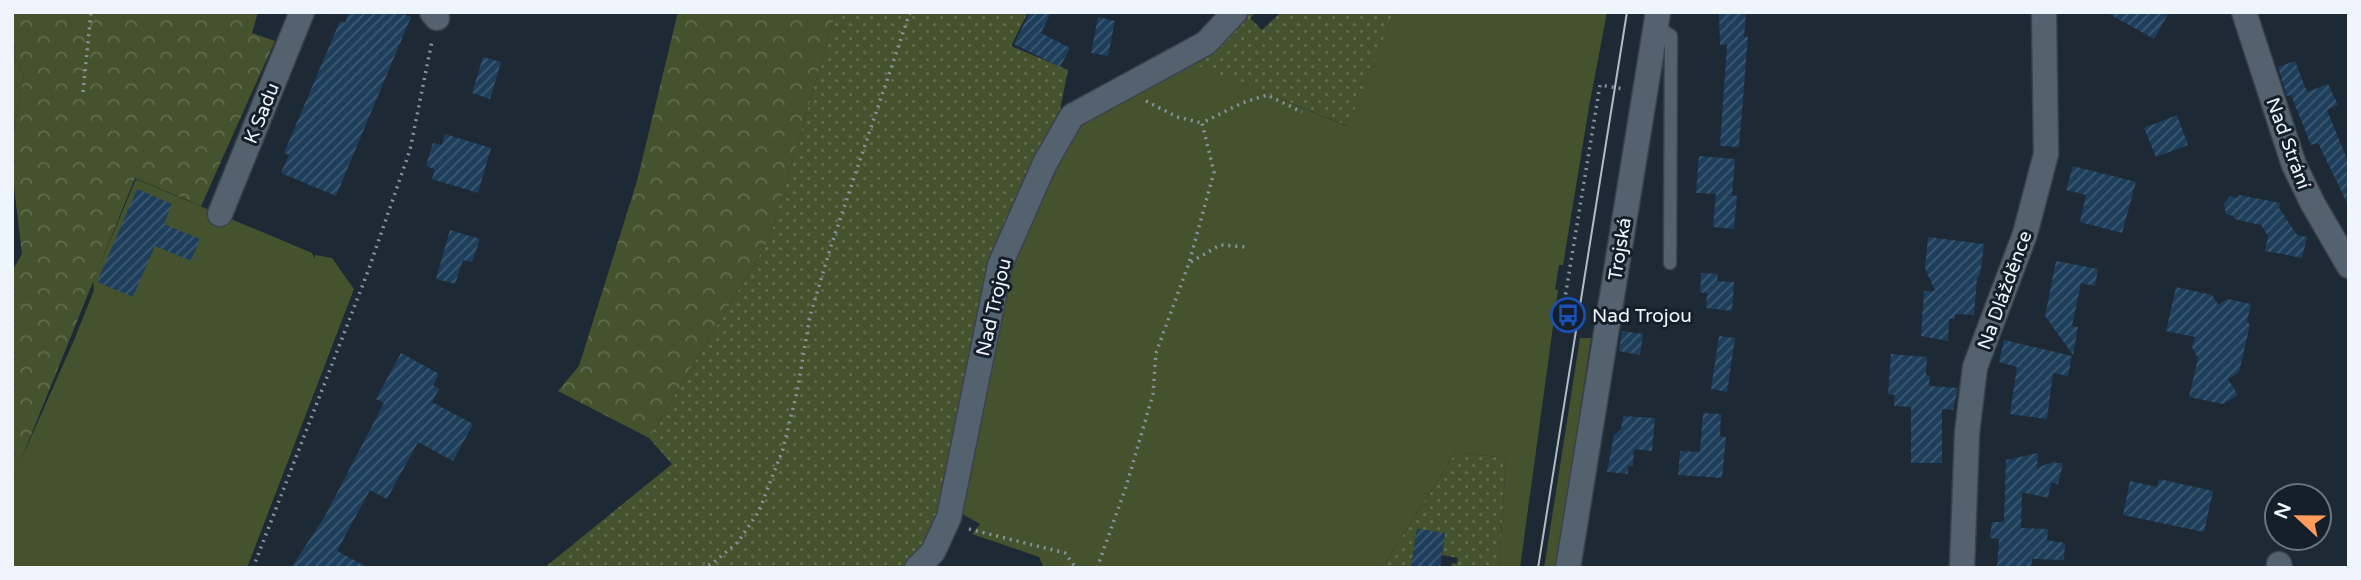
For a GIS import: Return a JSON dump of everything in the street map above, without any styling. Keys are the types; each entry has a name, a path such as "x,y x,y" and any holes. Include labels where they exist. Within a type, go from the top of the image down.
{"street":[{"name":"K Sadu","path":"220,214 302,12"},
{"name":"Nad Trojou","path":"917,568 933,552 949,517 1000,265 1045,163 1072,117 1206,43 1235,12"},
{"name":"Na Dlážděnce","path":"1962,568 1967,433 1975,367 2025,234 2046,153 2044,12"},
{"name":"Nad Strání","path":"2244,12 2294,165 2349,266"},
{"name":"Trojská","path":"1568,568 1656,19"}],"lane":[{"path":"1656,19 1671,36 1670,263"}],"path":[{"path":"83,92 91,12"},
{"path":"702,568 713,563 738,542 759,511 783,449 797,392 810,316 910,12"},
{"path":"253,568 367,274 410,150 436,14"},
{"path":"1561,322 1601,85 1626,89"},
{"path":"1147,102 1177,117 1202,123 1242,103 1267,95 1302,112"},
{"path":"1097,568 1126,487 1153,394 1156,354 1189,263 1214,172 1202,123"},
{"path":"1189,263 1220,245 1247,247"},
{"path":"949,517 966,528 1065,553 1076,568"}],"green space":[{"path":"12,12 258,12 252,33 275,41 201,206 135,178 12,482 12,271 22,254 12,170 12,140 24,75 12,51"},
{"path":"678,12 836,12 770,238 649,438 558,391 579,366 637,181"},
{"path":"836,12 1028,12 1011,46 1068,70 1055,135 991,266 945,497 917,557 903,568 544,568 672,464 649,438 770,238"},
{"path":"1244,12 1256,12 1250,18 1262,30 1281,12 1394,12 1348,126 1198,66"},
{"path":"1394,12 1607,12 1563,265 1559,265 1555,289 1558,290 1520,568 1499,568 1506,458 1456,452 1382,568 1044,568 1039,557 972,534 980,524 957,511 1005,268 1032,210 1078,125 1217,41 1199,66 1347,126"},
{"path":"12,51 24,75 12,140"},
{"path":"136,179 312,253 315,259 315,255 332,258 354,289 247,568 12,568 12,480 75,338 94,290 93,281"},
{"path":"1580,338 1591,338 1556,568 1544,568"},
{"path":"1456,452 1506,458 1499,568 1451,568 1452,563 1457,564 1458,558 1442,555 1445,533 1417,529 1411,568 1382,568"}],"building":[{"path":"349,12 399,12 411,17 336,196 281,173 289,155 284,153 340,21 345,23"},
{"path":"1030,12 1051,12 1041,33 1070,48 1060,67 1014,44"},
{"path":"1719,12 1746,12 1744,37 1748,37 1739,147 1720,146 1727,45 1720,45"},
{"path":"2106,12 2169,12 2154,39"},
{"path":"1098,17 1115,21 1108,56 1091,53"},
{"path":"483,57 501,62 490,99 472,93"},
{"path":"2295,61 2307,92 2328,84 2338,105 2327,110 2349,164 2349,207 2319,145 2311,145 2291,95 2287,96 2278,67"},
{"path":"2177,115 2188,145 2156,157 2144,128"},
{"path":"445,134 491,148 478,193 432,179 435,169 426,166 433,143 442,145"},
{"path":"1699,156 1735,159 1732,195 1720,194 1737,196 1734,229 1713,227 1716,194 1696,193"},
{"path":"2073,166 2136,182 2122,233 2080,222 2086,195 2066,190"},
{"path":"137,189 172,204 164,224 200,239 191,261 155,246 133,297 97,282"},
{"path":"2239,195 2280,203 2279,208 2297,235 2307,237 2302,258 2265,251 2268,236 2261,225 2234,219 2234,216 2226,214 2224,204 2230,196 2238,198"},
{"path":"450,230 480,239 472,262 463,260 455,284 436,279"},
{"path":"1928,237 1984,244 1980,275 1977,278 1974,315 1955,314 1955,319 1949,319 1948,341 1921,336 1924,291 1935,291 1925,268"},
{"path":"2056,261 2098,269 2095,286 2081,283 2072,326 2078,327 2073,355 2045,316"},
{"path":"1701,273 1718,274 1717,281 1734,282 1732,311 1706,308 1707,293 1700,292"},
{"path":"2176,287 2212,295 2218,305 2228,299 2251,304 2247,321 2250,325 2239,372 2228,379 2238,395 2223,404 2189,397 2198,358 2192,347 2195,337 2166,331"},
{"path":"1622,331 1643,334 1640,355 1619,351"},
{"path":"1719,336 1735,338 1727,392 1711,389"},
{"path":"2004,340 2072,356 2068,376 2053,373 2047,419 2010,414 2017,367 1999,362"},
{"path":"401,353 439,374 433,385 439,389 432,402 473,424 453,461 418,442 387,499 370,490 337,551 369,568 291,568 325,516 384,403 376,399"},
{"path":"1891,354 1927,357 1926,375 1930,376 1929,386 1958,388 1953,410 1942,409 1942,463 1911,463 1911,407 1894,406 1895,395 1888,394"},
{"path":"1703,413 1721,414 1720,436 1726,437 1722,478 1678,475 1680,451 1700,452"},
{"path":"1623,416 1655,418 1652,451 1634,449 1633,466 1628,466 1628,474 1607,472 1614,435 1621,429"},
{"path":"2038,453 2037,468 2055,461 2063,463 2058,484 2051,483 2048,498 2022,492 2021,528 2048,529 2047,540 2065,543 2064,560 2032,559 2031,568 1997,568 1999,539 1990,538 1992,522 2004,522 2006,460"},
{"path":"2159,479 2213,491 2204,532 2123,515 2130,481 2157,487"},
{"path":"1417,529 1445,533 1440,568 1411,568"}],"tram line":[{"path":"1538,568 1627,12"}],"place":[{"name":"Nad Trojou","path":"1568,315"}]}
